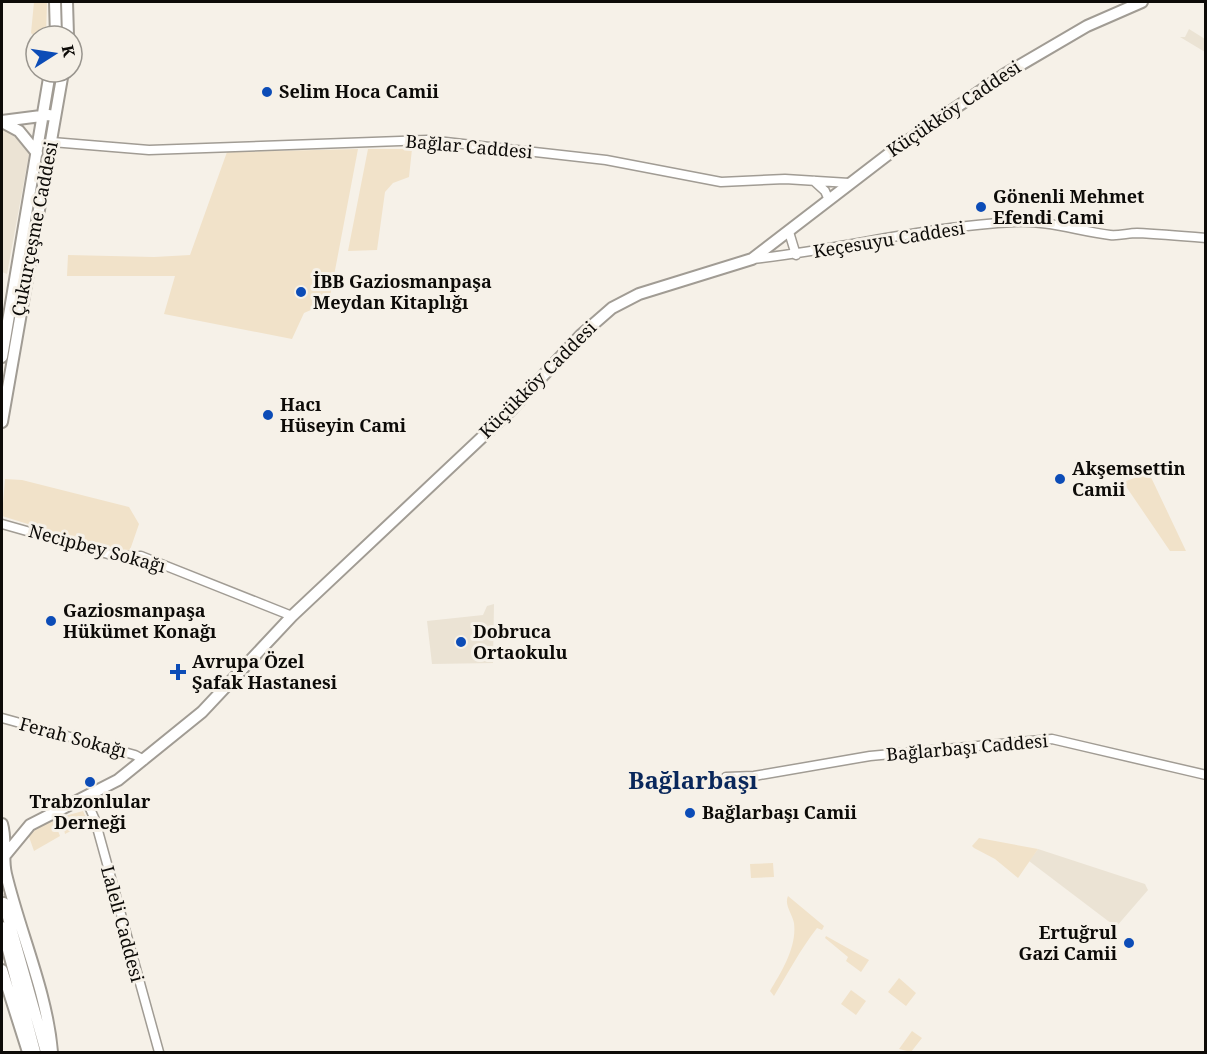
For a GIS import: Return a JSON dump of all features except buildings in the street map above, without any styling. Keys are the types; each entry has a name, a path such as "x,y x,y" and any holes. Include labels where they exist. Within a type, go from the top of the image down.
{"main road":[{"path":"55,2 56,24"},
{"path":"68,2 68,24"},
{"name":"Küçükköy Caddesi","path":"3,857 30,825 118,780 194,720 292,616 510,410 581,335 612,308 639,294 752,259 849,183 926,127 1042,50 1142,2"},
{"name":"Çukurçeşme Caddesi","path":"2,357 48,84"},
{"name":"Çukurçeşme Caddesi","path":"2,422 61,84"},
{"path":"2,121 43,118 57,111"},
{"path":"2,121 19,131 37,153 51,142"},
{"path":"2,824 5,837 3,857 6,897 45,1053"},
{"path":"6,897 48,1025 52,1053"},
{"path":"2,927 34,1053"},
{"path":"2,970 28,1053"}],"street":[{"name":"Bağlar Caddesi","path":"51,142 149,150 428,141 606,160 721,182 785,179 849,183"},
{"path":"814,181 825,191 829,200"},
{"name":"Keçesuyu Caddesi","path":"752,259 796,255 888,238 1016,222 1049,224 1111,235 1136,233 1206,238"},
{"path":"789,232 796,255"},
{"name":"Necipbey Sokağı","path":"2,524 115,556 141,556 292,616"},
{"name":"Ferah Sokağı","path":"2,718 135,755 144,760"},
{"name":"Bağlarbaşı Caddesi","path":"726,777 754,776 870,756 1052,740 1206,775"},
{"name":"Laleli Caddesi","path":"80,800 88,804 94,820 159,1053"}],"shaded area":[{"path":"34,2 47,2 46,24 32,24"},
{"path":"1189,29 1205,39 1205,52 1180,37 1185,37"},
{"path":"2,126 11,132 29,154 7,274 2,272"},
{"path":"358,149 329,302 304,313 292,339 164,314 175,276 67,276 68,255 154,257 190,255 227,152"},
{"path":"368,149 412,149 409,177 393,183 385,192 377,250 348,251"},
{"path":"1149,473 1186,551 1170,551 1123,482"},
{"path":"5,479 22,480 129,507 139,524 130,550 109,549 2,516"},
{"name":"Dobruca Ortaokulu","path":"494,604 493,663 432,664 427,621 483,615 487,606"},
{"path":"83,811 88,822 65,834 61,817"},
{"path":"53,818 60,836 34,851 28,834"},
{"path":"979,838 1038,849 1018,878 995,859 972,846"},
{"path":"1038,849 1145,884 1148,890 1116,927 1029,861"},
{"path":"773,863 774,877 751,878 750,864"},
{"path":"788,896 824,926 822,930 817,928 811,936 774,996 770,991 788,958 793,941 794,923 788,906"},
{"path":"826,936 869,960 861,972 846,961 848,957 825,938"},
{"path":"899,978 916,993 906,1006 888,992"},
{"path":"851,990 866,1001 856,1015 841,1004"},
{"path":"912,1031 922,1038 911,1052 899,1049"}],"tunnel":[{"path":"2,894 4,903"}],"place":[{"name":"Selim Hoca Camii","path":"267,92"},
{"name":"Gönenli Mehmet Efendi Cami","path":"981,207"},
{"name":"İBB Gaziosmanpaşa Meydan Kitaplığı","path":"301,292"},
{"name":"Hacı Hüseyin Cami","path":"268,415"},
{"name":"Akşemsettin Camii","path":"1060,479"},
{"name":"Gaziosmanpaşa Hükümet Konağı","path":"51,621"},
{"name":"Dobruca Ortaokulu","path":"461,642"},
{"name":"Avrupa Özel Şafak Hastanesi","path":"178,672"},
{"name":"Trabzonlular Derneği","path":"90,782"},
{"name":"Bağlarbaşı Camii","path":"690,813"},
{"name":"Ertuğrul Gazi Camii","path":"1129,943"}],"district":[{"name":"Bağlarbaşı","path":"693,781"}]}
